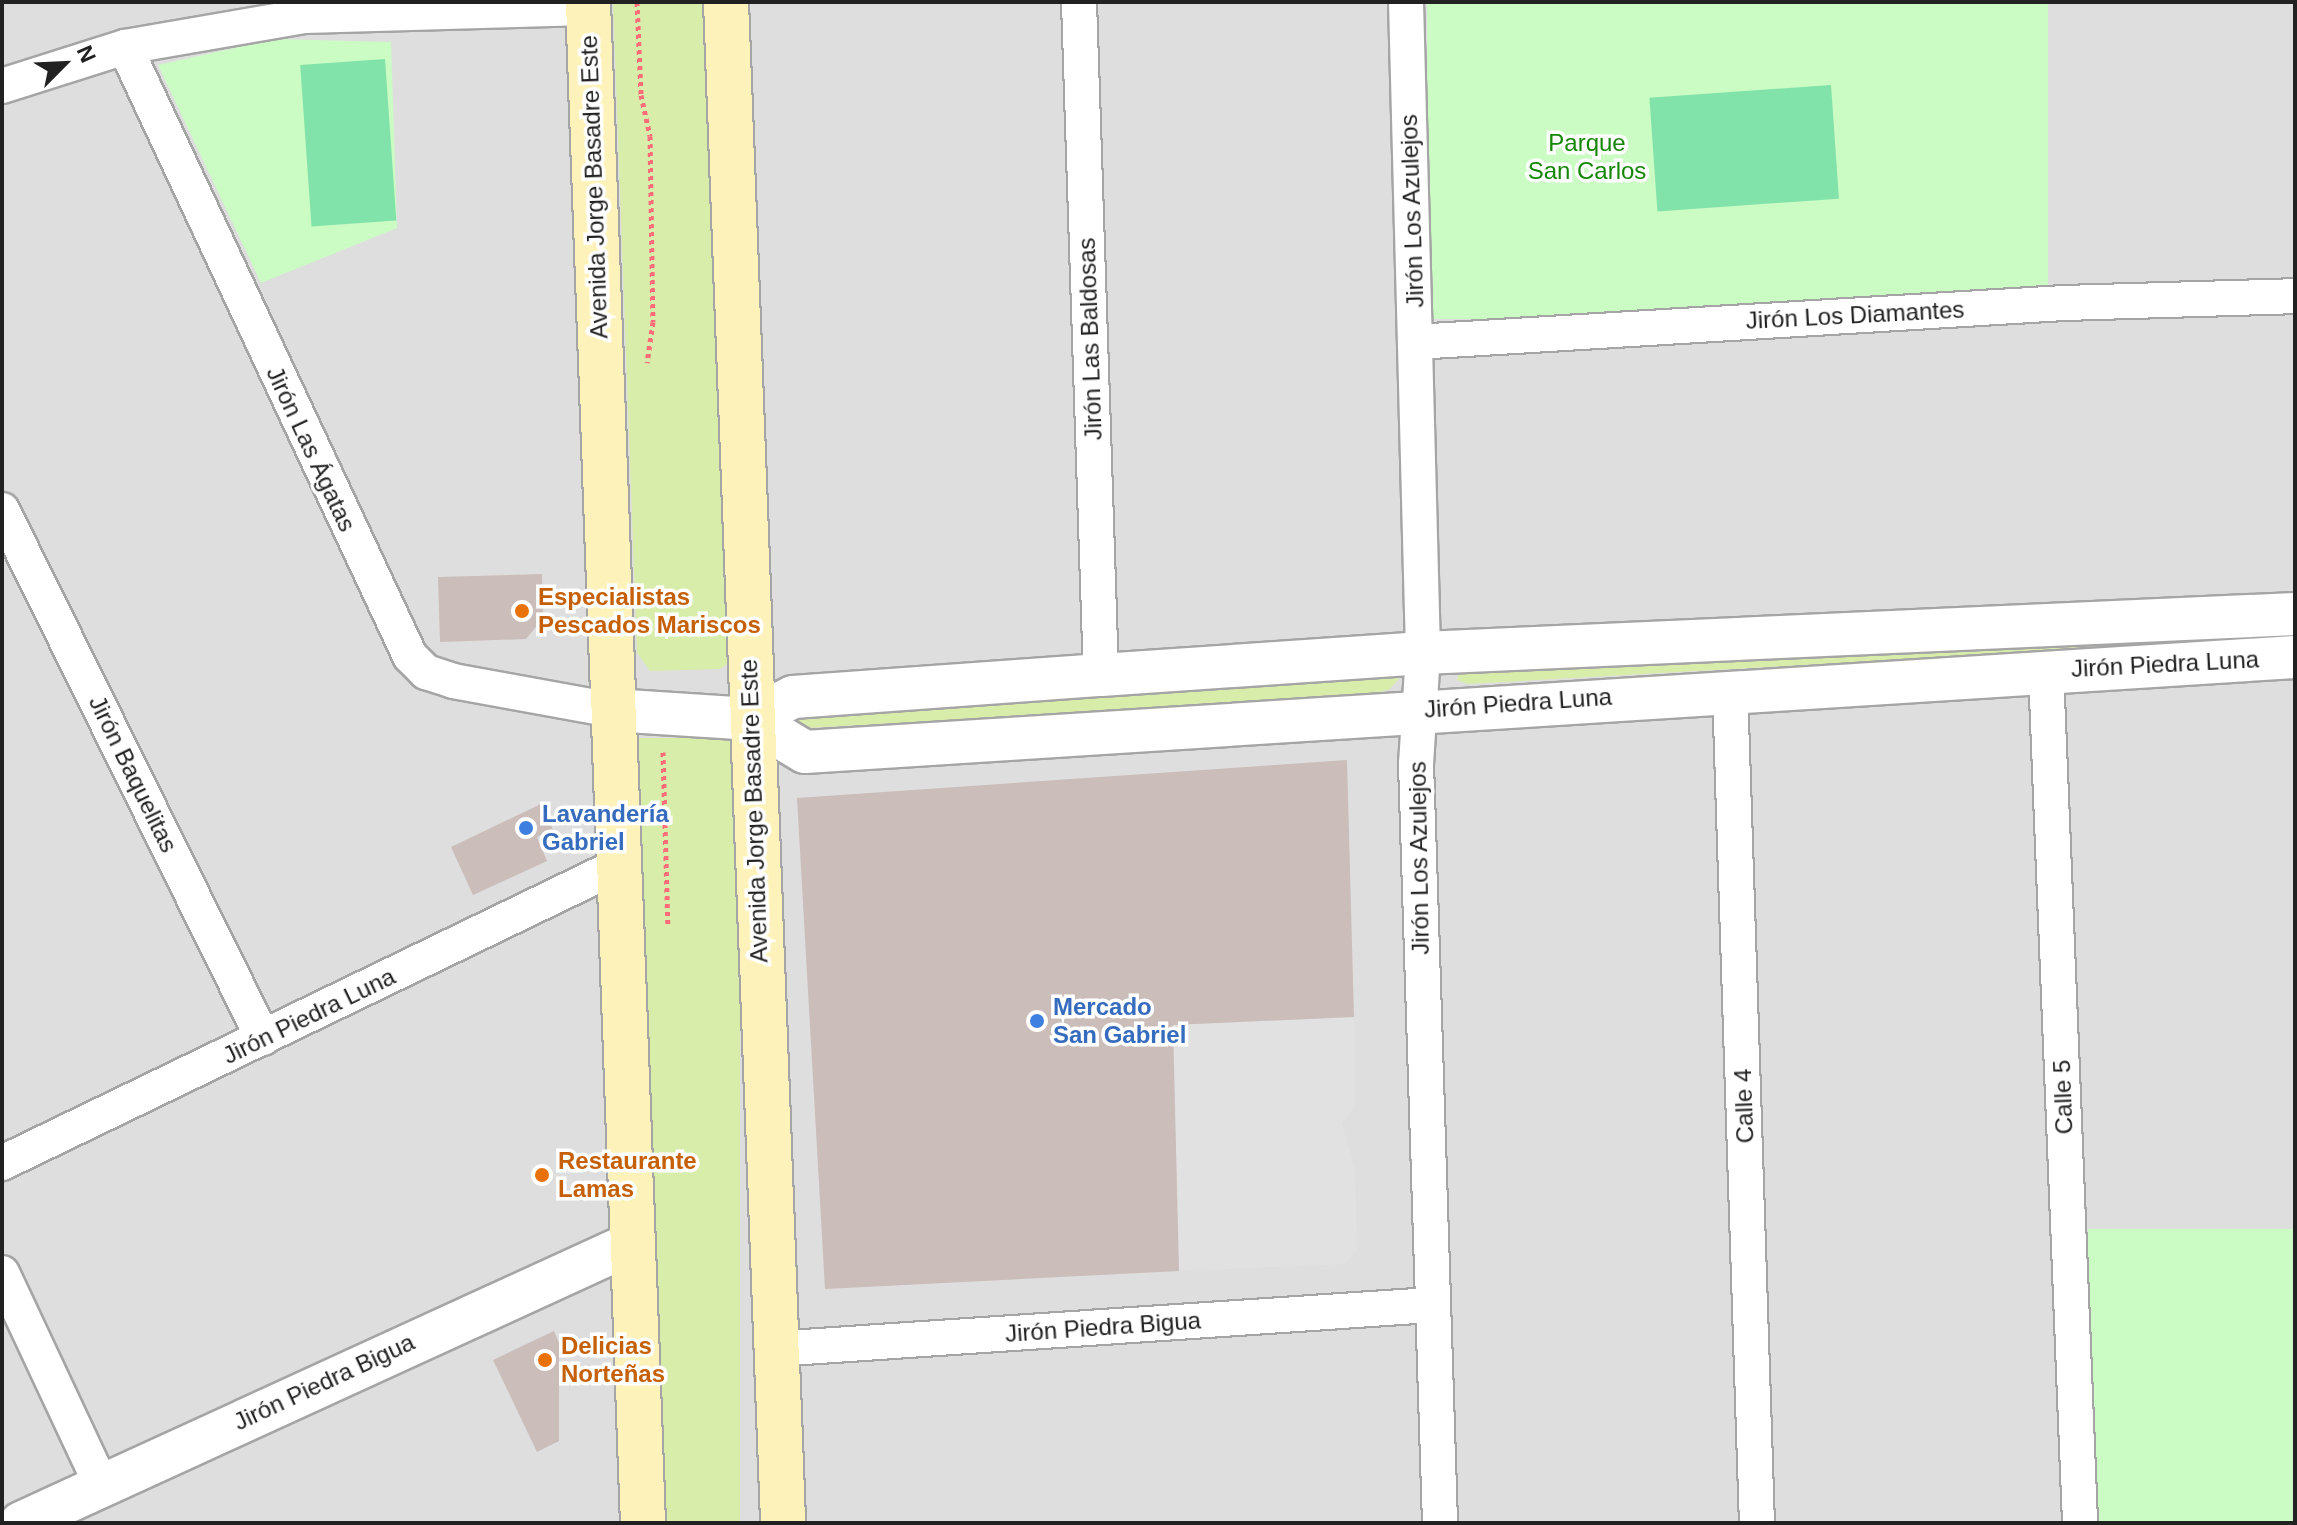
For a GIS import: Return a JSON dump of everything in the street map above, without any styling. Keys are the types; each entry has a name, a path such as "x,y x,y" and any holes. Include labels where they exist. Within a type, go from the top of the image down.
{"main road":[{"name":"Avenida Jorge Basadre Este","path":"726,2 750,719 783,1523"},
{"name":"Avenida Jorge Basadre Este","path":"588,5 615,867 643,1523"}],"street":[{"name":"Jirón Las Baldosas","path":"1079,2 1101,675"},
{"name":"Jirón Los Azulejos","path":"1406,2 1423,653 1417,710 1431,1305 1440,1523"},
{"path":"2,86 125,47 304,16 588,5"},
{"name":"Jirón Las Ágatas","path":"125,47 410,656 426,672 453,681 612,710"},
{"name":"Jirón Los Diamantes","path":"1415,342 2064,303 2295,296"},
{"name":"Jirón Baquelitas","path":"2,510 263,1038"},
{"name":"Jirón Piedra Luna","path":"750,719 793,697 1423,653 2295,614"},
{"name":"Jirón Piedra Luna","path":"612,710 750,719 805,752 1730,689 2295,657"},
{"name":"Calle 5","path":"2046,671 2080,1523"},
{"name":"Calle 4","path":"1730,689 1757,1523"},
{"name":"Jirón Piedra Luna","path":"2,1163 615,867"},
{"name":"Jirón Piedra Bigua","path":"21,1523 630,1244"},
{"path":"2,1273 101,1484"},
{"name":"Jirón Piedra Bigua","path":"774,1349 1431,1305"}],"shaded area":[{"path":"2,2 2295,2 2295,1523 2,1523"},
{"path":"1354,1017 1355,1106 1342,1123 1355,1170 1357,1250 1344,1264 1179,1271 1173,1025"}],"green space":[{"path":"613,2 707,2 736,658 720,669 650,671 637,653"},
{"name":"Parque San Carlos","path":"1427,2 2048,2 2048,319 1427,319"},
{"path":"275,39 391,42 397,228 261,283 158,65"},
{"path":"385,59 396,221 312,227 300,65"},
{"path":"1831,85 1839,199 1657,211 1649,98"},
{"path":"2295,616 2295,637 1468,684 1457,680 1460,671"},
{"path":"1387,674 1399,679 1390,689 1360,698 806,728 792,718 807,708"},
{"path":"639,738 740,738 740,1523 639,1523"},
{"path":"2088,1229 2295,1229 2295,1523 2088,1523"}],"building":[{"path":"542,574 543,618 526,639 440,642 438,577"},
{"name":"Mercado San Gabriel","path":"1347,760 1354,1017 1173,1025 1179,1271 825,1289 797,798"},
{"path":"541,804 553,830 537,837 547,861 473,895 451,847"},
{"path":"554,1331 559,1343 559,1441 537,1452 493,1360"}],"place":[{"name":"Especialistas Pescados Mariscos","path":"522,611"},
{"name":"Lavandería Gabriel","path":"526,828"},
{"name":"Mercado San Gabriel","path":"1037,1021"},
{"name":"Restaurante Lamas","path":"542,1175"},
{"name":"Delicias Norteñas","path":"545,1360"}]}
